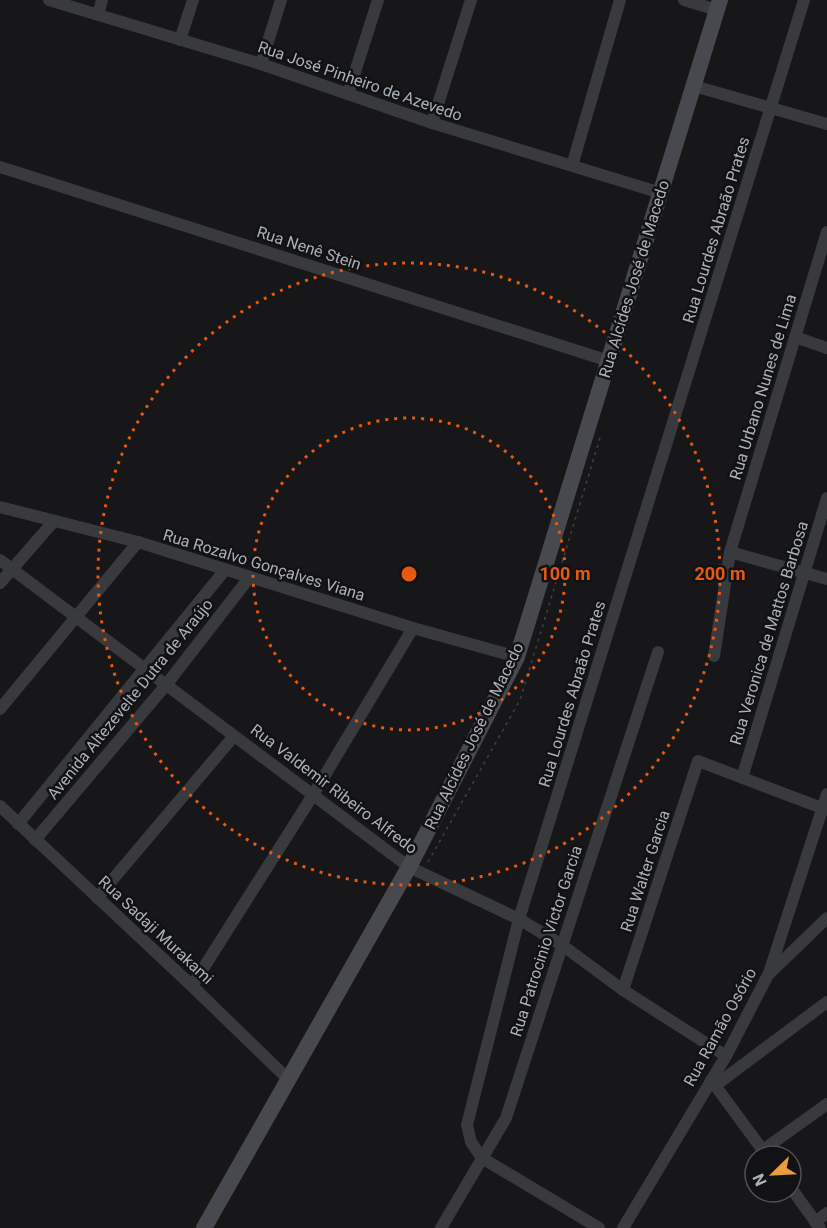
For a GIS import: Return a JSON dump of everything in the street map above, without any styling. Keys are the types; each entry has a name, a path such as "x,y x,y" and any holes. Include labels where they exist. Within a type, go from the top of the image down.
{"street":[{"name":"Rua José Pinheiro de Azevedo","path":"49,0 261,64 432,123 661,193"},
{"path":"98,15 102,0"},
{"path":"180,40 193,0"},
{"path":"261,64 281,0"},
{"path":"348,94 378,0"},
{"path":"432,123 471,0"},
{"path":"572,166 620,0"},
{"path":"684,0 718,5"},
{"name":"Rua Lourdes Abraão Prates","path":"482,1158 471,1142 467,1125 519,919 804,0"},
{"name":"Rua Alcídes José de Macedo","path":"204,1228 289,1080 416,870 517,657 718,5"},
{"path":"694,86 827,124"},
{"name":"Rua Nenê Stein","path":"0,167 609,361"},
{"name":"Rua Urbano Nunes de Lima","path":"714,656 730,552 827,232"},
{"path":"795,337 827,348"},
{"name":"Rua Veronica de Mattos Barbosa","path":"742,778 827,498"},
{"name":"Rua Rozalvo Gonçalves Viana","path":"0,507 138,542 413,628 517,657"},
{"path":"0,583 54,521"},
{"path":"0,709 138,542"},
{"path":"730,552 827,579"},
{"name":"Rua Valdemir Ribeiro Alfredo","path":"0,560 416,870 519,919 562,945 623,990 726,1056"},
{"name":"Avenida Altezevelte Dutra de Araújo","path":"18,824 225,570"},
{"name":"Avenida Altezevelte Dutra de Araújo","path":"35,840 166,685 249,578"},
{"path":"192,986 313,795 413,628"},
{"name":"Rua Patrocinio Victor Garcia","path":"441,1228 506,1118 658,652"},
{"path":"97,898 234,736"},
{"name":"Rua Walter Garcia","path":"623,990 698,761 742,778"},
{"path":"742,778 825,809"},
{"name":"Rua Ramão Osório","path":"623,1228 713,1082 769,974 825,809 827,794"},
{"name":"Rua Sadaji Murakami","path":"0,806 289,1080"},
{"path":"769,974 827,918"},
{"path":"758,1144 713,1082 827,1002"},
{"path":"776,1144 827,1104"},
{"path":"482,1158 599,1228"},
{"path":"802,1204 817,1225 827,1213"}],"path":[{"path":"416,870 520,700 601,433"}]}
